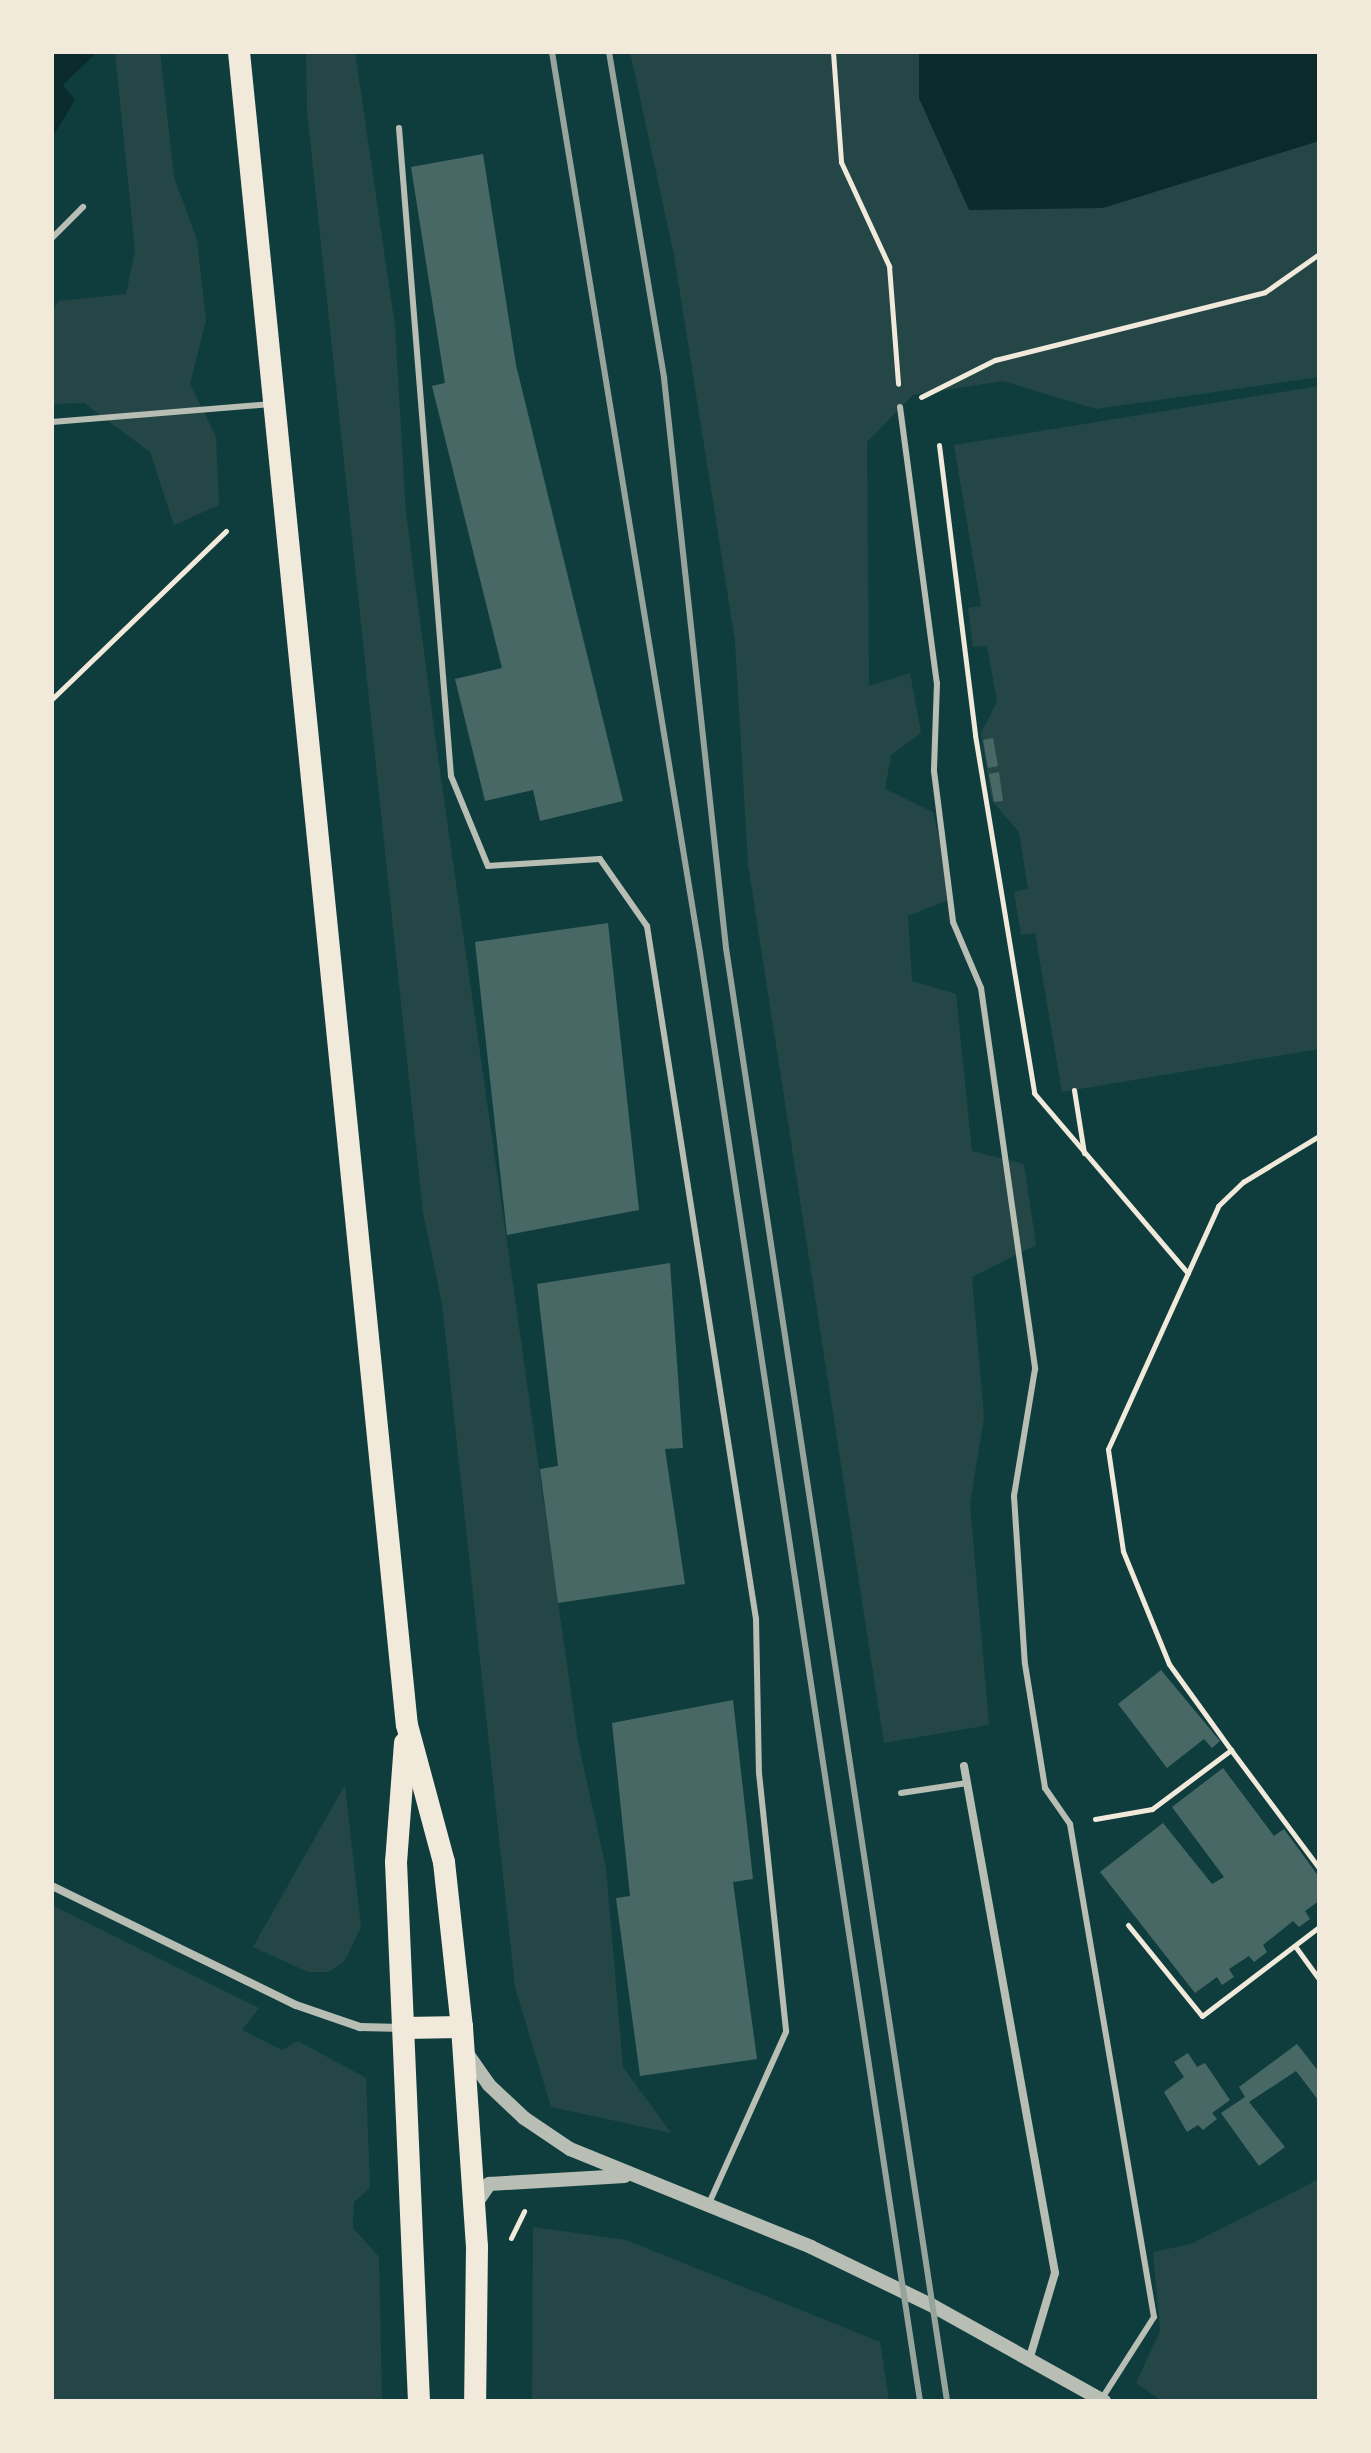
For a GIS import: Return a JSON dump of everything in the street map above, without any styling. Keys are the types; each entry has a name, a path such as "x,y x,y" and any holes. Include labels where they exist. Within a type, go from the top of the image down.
{"highway":[{"path":"239,52 407,1725 444,1862 463,2038 476,2207 475,2401"},
{"path":"407,1725 396,1862 419,2401"},
{"path":"404,2028 463,2038"}],"street":[{"path":"964,1766 1055,2273 1030,2357"},
{"path":"52,1886 296,2005 360,2027 404,2028"},
{"path":"463,2038 489,2085 524,2118 570,2149 630,2176 811,2247 1030,2357 1102,2400"},
{"path":"476,2207 480,2191 489,2184 630,2176"}],"lane":[{"path":"399,128 451,776 488,866 600,859 647,926 756,1619 759,1773 786,2032 707,2207"},
{"path":"52,238 83,207"},
{"path":"52,422 275,404"},
{"path":"900,407 937,683 934,771 953,922 981,988 1035,1369 1014,1496 1025,1664 1045,1788 1070,1824 1154,2317 1102,2400"},
{"path":"901,1793 967,1783"}],"path":[{"path":"833,52 841,162 889,266 900,407 995,360 1265,292 1319,254"},
{"path":"939,445 975,735 1034,1093 1188,1273"},
{"path":"52,699 226,531"},
{"path":"1074,1090 1084,1155"},
{"path":"1319,1136 1243,1182 1218,1206 1108,1449 1108,1472 1123,1551 1169,1664 1319,1868"},
{"path":"1070,1824 1152,1809 1231,1750"},
{"path":"1128,1925 1202,2016 1319,1927"},
{"path":"1295,1946 1319,1979"}],"shaded area":[{"path":"52,52 97,52 63,85 75,100 52,138"},
{"path":"115,52 160,52 174,177 197,240 206,320 190,384 216,437 219,505 174,525 150,452 84,403 52,404 52,311 59,301 126,294 135,251"},
{"path":"306,52 355,52 395,326 406,513 435,736 578,1742 606,1868 623,2067 671,2133 551,2107 515,1987 442,1304 423,1212 307,111"},
{"path":"630,52 1319,52 1319,377 1096,409 1003,381 913,395 867,442 869,686 910,673 921,733 891,755 885,789 933,812 953,898 908,916 912,981 956,994 972,1151 1024,1164 1036,1245 972,1277 984,1418 970,1504 989,1725 884,1743 748,864 735,641 674,255"},
{"path":"919,52 1319,52 1319,141 1103,208 969,210 919,98"},
{"path":"1319,386 1319,1049 1062,1092 1035,933 1021,935 1014,892 1028,889 1019,832 992,801 981,733 997,702 987,646 973,647 968,608 981,606 954,445"},
{"path":"345,1785 361,1927 344,1962 328,1972 308,1972 253,1947"},
{"path":"52,1905 259,2008 242,2030 282,2050 298,2041 366,2078 370,2188 354,2202 353,2228 379,2257 382,2401 52,2401"},
{"path":"1319,2179 1319,2401 1162,2401 1136,2383 1160,2331 1153,2252 1191,2244"},
{"path":"533,2227 626,2240 880,2342 889,2401 532,2401"}],"building":[{"path":"483,154 516,365 623,801 540,821 533,790 485,801 455,679 502,668 432,386 445,383 411,167"},
{"path":"993,738 998,766 988,768 983,740"},
{"path":"999,772 1003,801 994,802 989,774"},
{"path":"608,923 639,1210 507,1235 475,942"},
{"path":"670,1263 683,1448 665,1449 685,1584 558,1603 540,1469 558,1466 537,1284"},
{"path":"1161,1670 1220,1741 1212,1748 1204,1739 1167,1768 1118,1704"},
{"path":"733,1700 753,1879 733,1882 757,2059 640,2076 616,1898 630,1896 612,1723"},
{"path":"1223,1768 1274,1836 1284,1829 1319,1877 1319,1901 1305,1911 1310,1919 1299,1927 1293,1921 1263,1945 1267,1952 1254,1962 1249,1956 1229,1969 1234,1977 1222,1985 1217,1977 1195,1993 1100,1872 1163,1823 1212,1884 1224,1877 1172,1807"},
{"path":"1297,2044 1319,2072 1319,2101 1296,2071 1249,2102 1285,2147 1259,2166 1221,2113 1245,2097 1239,2087"},
{"path":"1188,2053 1197,2067 1205,2063 1230,2100 1212,2113 1217,2119 1203,2130 1198,2125 1187,2132 1164,2092 1184,2077 1174,2062"}],"railway":[{"path":"552,52 700,953 920,2401"},
{"path":"609,52 664,378 726,948 947,2401"}]}
